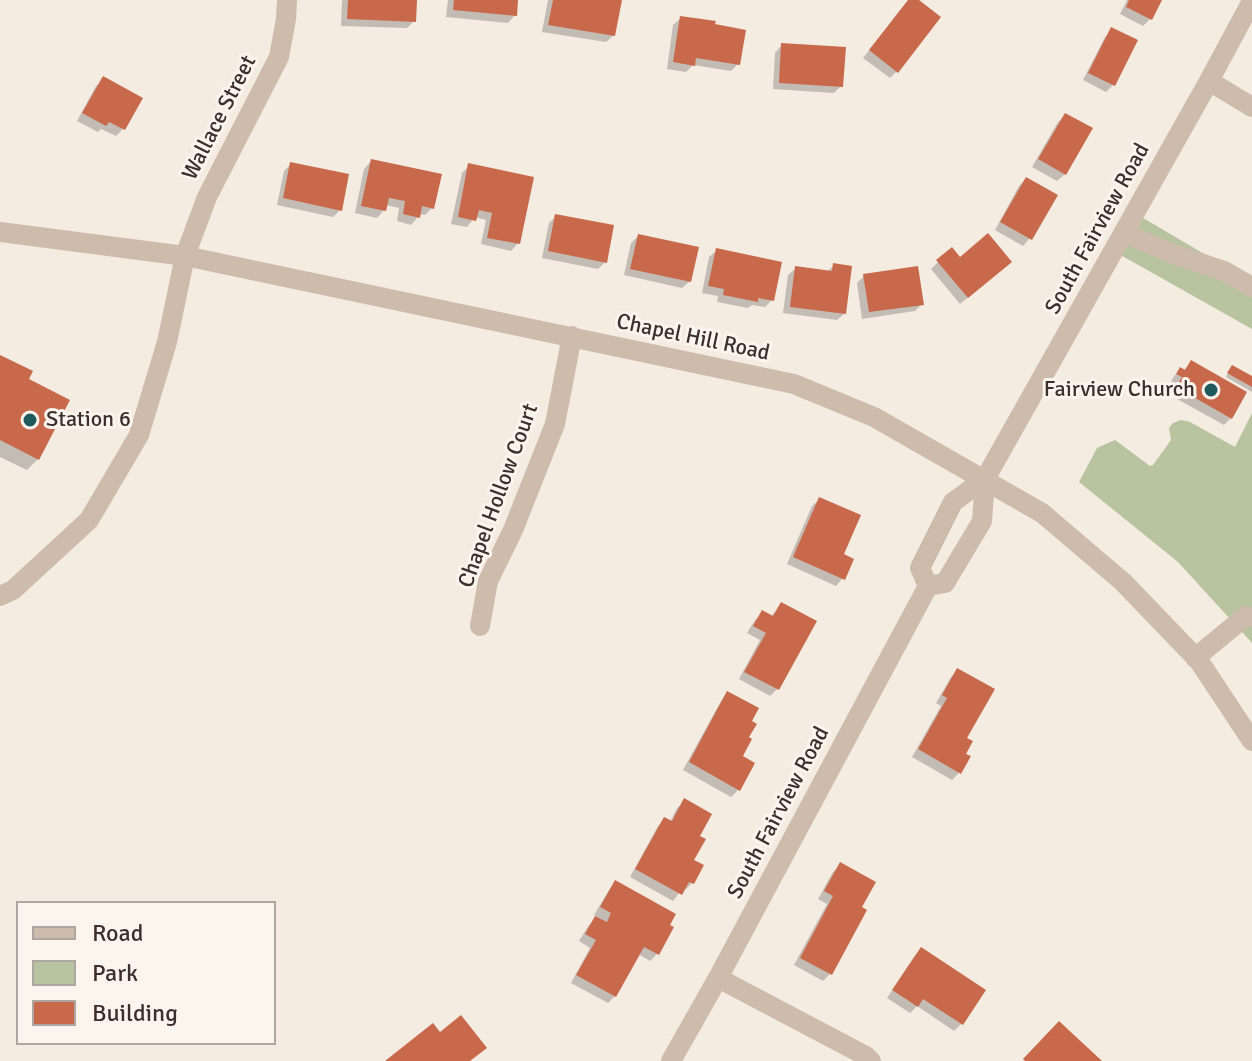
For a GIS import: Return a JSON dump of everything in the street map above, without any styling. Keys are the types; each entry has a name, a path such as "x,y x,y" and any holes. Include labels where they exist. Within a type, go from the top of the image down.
{"street":[{"name":"Wallace Street","path":"0,596 13,590 89,520 139,435 167,342 185,256 207,197 279,57 287,0"},
{"name":"South Fairview Road","path":"985,479 1252,1"},
{"path":"1209,81 1252,107"},
{"name":"Chapel Hill Road","path":"0,232 185,256 794,384 874,417 1042,513 1123,582 1195,658 1252,741"},
{"path":"1125,232 1179,256 1224,271 1252,287"},
{"name":"Chapel Hollow Court","path":"480,626 488,581 513,530 555,424 572,336"},
{"path":"985,479 982,521 945,583 928,586 920,568 953,502 985,479"},
{"name":"South Fairview Road","path":"671,1061 928,586"},
{"path":"1195,658 1246,616 1252,617"},
{"path":"718,978 871,1061"}],"green space":[{"path":"1138,215 1252,282 1252,329 1117,253"},
{"path":"1252,413 1252,643 1178,562 1079,482 1097,448 1115,440 1150,466 1171,440 1169,428 1173,423 1181,420 1190,422 1235,447"}],"building":[{"path":"348,0 417,0 416,22 347,19"},
{"path":"454,0 518,0 517,16 453,10"},
{"path":"553,0 622,0 615,36 548,25"},
{"path":"908,0 919,0 941,17 898,73 869,50"},
{"path":"1129,0 1162,0 1152,20 1126,7"},
{"path":"680,16 716,21 715,24 746,30 740,65 696,58 695,66 673,62"},
{"path":"1111,27 1138,40 1115,86 1088,73"},
{"path":"781,43 846,47 843,87 779,83"},
{"path":"103,76 143,98 125,130 109,122 106,126 82,113"},
{"path":"1065,113 1093,128 1066,175 1038,159"},
{"path":"371,159 442,174 434,209 422,206 420,218 403,214 405,201 389,198 386,211 361,206"},
{"path":"290,162 349,174 342,211 283,198"},
{"path":"468,163 534,177 520,244 487,238 492,213 479,210 476,221 458,217"},
{"path":"1026,177 1058,195 1032,240 1000,222"},
{"path":"555,214 614,225 607,263 548,251"},
{"path":"988,233 1012,262 968,298 936,260 952,247 960,257"},
{"path":"638,234 699,247 691,282 630,269"},
{"path":"716,248 782,262 774,301 758,298 758,302 723,295 724,289 708,286"},
{"path":"833,263 852,266 846,314 790,307 795,266 832,271"},
{"path":"918,266 924,305 869,312 863,274"},
{"name":"Station 6","path":"0,355 33,371 29,379 70,400 39,460 0,440"},
{"name":"Fairview Church","path":"1191,360 1247,392 1232,419 1176,387 1182,377 1176,374 1180,367 1185,370"},
{"path":"1232,365 1252,376 1252,387 1227,373"},
{"path":"819,497 861,515 844,554 854,559 845,580 793,557"},
{"path":"781,602 817,621 779,690 744,672 766,633 753,626 762,610 773,616"},
{"path":"957,668 995,689 967,738 973,741 966,754 971,756 961,774 918,749 947,698 942,695"},
{"path":"727,691 759,708 752,721 757,724 749,737 752,739 743,756 755,763 740,791 689,762"},
{"path":"684,798 712,814 700,836 706,839 694,860 704,865 694,884 689,882 682,895 635,869 664,817 672,821"},
{"path":"840,862 876,882 862,907 867,910 832,975 800,958 833,896 824,891"},
{"path":"615,880 676,914 670,925 674,927 659,955 644,947 616,997 576,975 596,940 585,934 595,916 607,922 611,913 600,907"},
{"path":"921,947 986,990 963,1025 923,999 918,1007 892,990"},
{"path":"461,1015 487,1048 470,1061 385,1061 433,1023 440,1032"},
{"path":"1059,1021 1102,1061 1025,1061 1023,1059"}],"place":[{"name":"Fairview Church","path":"1211,390"},
{"name":"Station 6","path":"30,420"}]}
